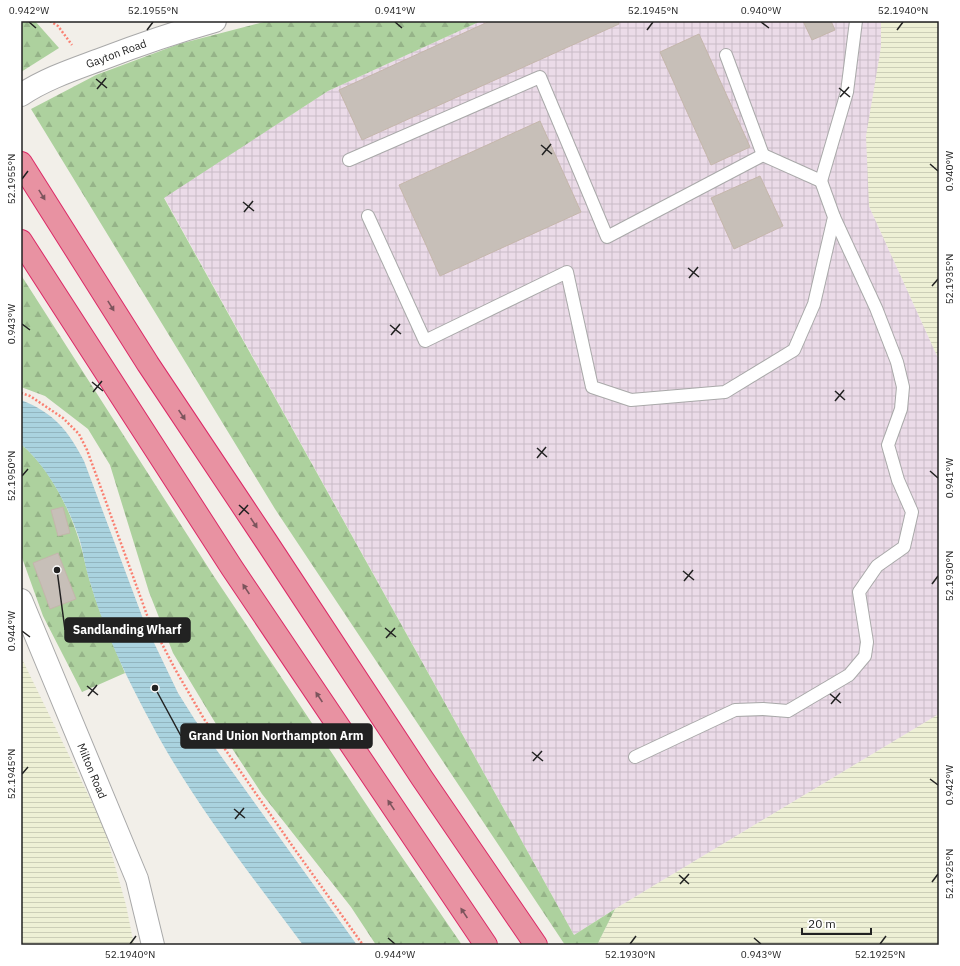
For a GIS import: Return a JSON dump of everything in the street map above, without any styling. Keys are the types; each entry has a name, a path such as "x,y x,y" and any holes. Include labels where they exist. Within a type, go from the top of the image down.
{"highway":[{"path":"21,163 148,364 266,540 422,778 536,945"},
{"path":"21,241 232,568 486,945"}],"street":[{"name":"Gayton Road","path":"29,90 87,64 155,39 216,21"},
{"name":"Milton Road","path":"21,600 137,879 153,945"}],"lane":[{"path":"635,757 735,710 763,709 788,711 849,675 865,656 867,642 859,592 877,566 904,547 912,512 898,480 888,445 901,409 903,387 897,362 876,308 834,217 821,181 847,92 856,21"},
{"path":"726,55 763,155 821,181"},
{"path":"349,160 540,77 607,237 763,155"},
{"path":"368,216 425,342 567,272 592,387 631,400 725,392 794,350 814,304 834,217"}],"path":[{"path":"50,21 58,26 87,64"},
{"path":"21,393 30,396 63,418 79,434 87,450 147,615 175,669 209,726 291,844 364,945"}],"shaded area":[{"path":"481,21 881,21 881,47 869,206 939,360 939,714 574,935 164,197 328,91"}],"green space":[{"path":"21,21 35,21 59,48 21,72"},
{"path":"268,21 481,21 328,91 164,198 574,935 615,909 597,945 565,945 275,509 31,109 96,75 179,44"},
{"path":"881,21 939,21 939,360 869,206 866,136 881,47"},
{"path":"21,275 213,575 462,945 376,945 351,907 262,794 216,724 173,653 149,592 110,465 88,429 45,396 21,387"},
{"path":"21,444 49,476 69,514 79,540 98,607 125,673 82,692 43,616 21,555"},
{"path":"21,657 104,827 126,905 134,945 21,945"},
{"path":"939,714 939,945 597,945 615,909"}],"water":[{"path":"21,400 33,405 51,417 72,440 84,461 145,624 178,693 195,720 357,945 303,945 222,836 166,751 132,687 116,652 96,601 80,541 64,501 40,464 21,444"}],"building":[{"path":"490,21 618,21 619,24 362,140 339,90"},
{"path":"803,21 831,21 835,30 812,40"},
{"path":"699,34 750,147 711,165 660,52"},
{"path":"540,121 581,212 440,276 399,185"},
{"path":"760,176 783,226 734,249 711,198"},
{"path":"63,507 70,533 58,536 51,510"},
{"path":"58,553 76,599 50,609 33,563"}],"place":[{"name":"Sandlanding Wharf","path":"57,570"},
{"name":"Grand Union Northampton Arm","path":"155,688"}]}
